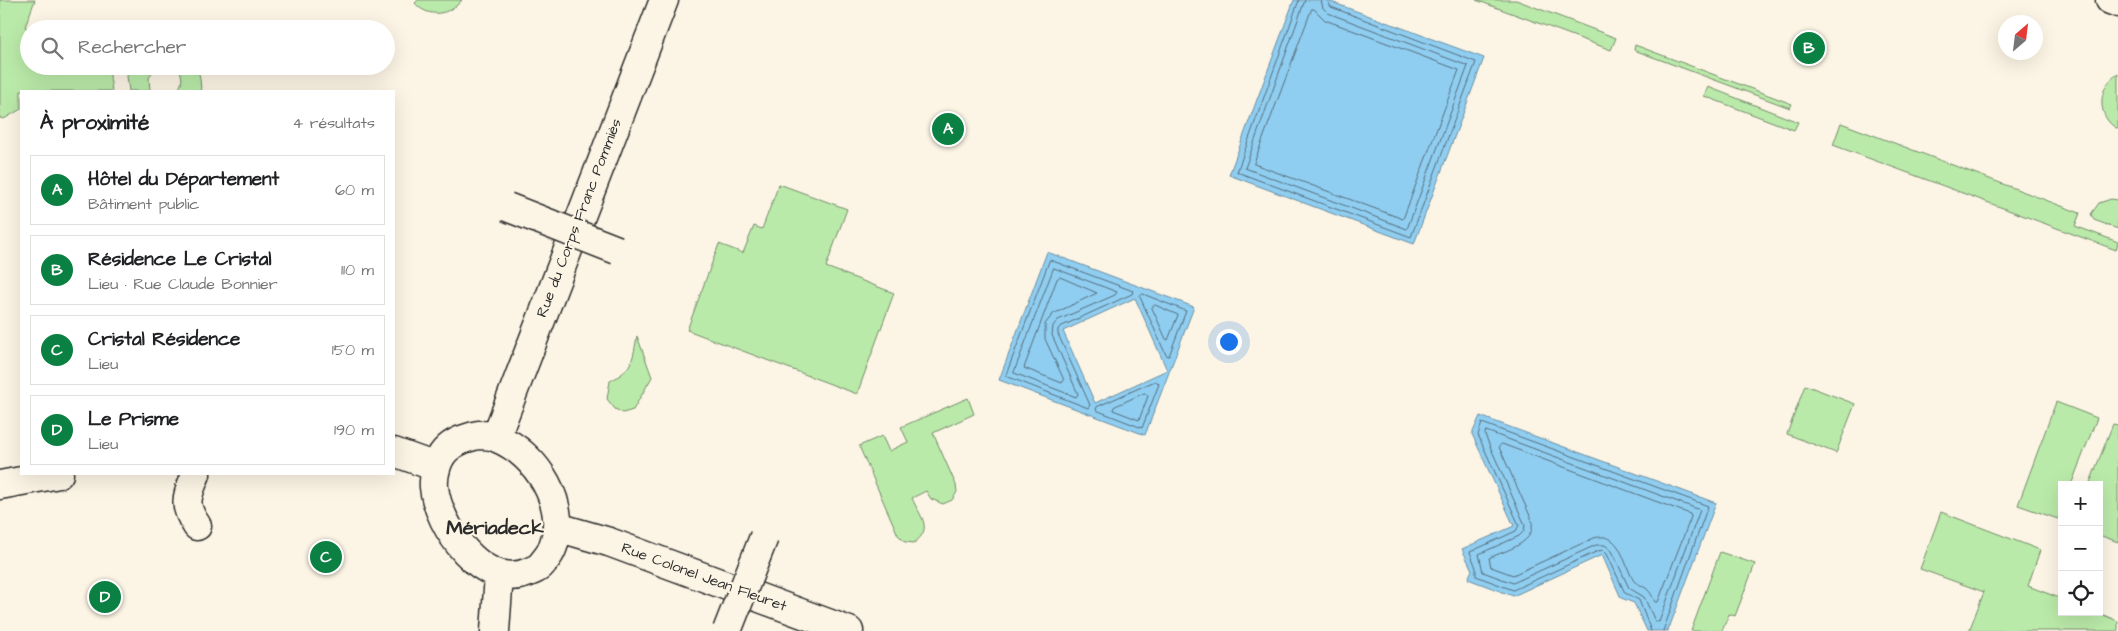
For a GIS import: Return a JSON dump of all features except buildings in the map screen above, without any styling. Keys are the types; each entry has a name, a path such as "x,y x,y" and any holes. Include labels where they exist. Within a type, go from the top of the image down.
{"street":[{"name":"Rue du Corps Franc Pommiès","path":"496,437 664,0"},
{"path":"2110,0 2118,3"},
{"path":"507,207 617,250"},
{"path":"478,434 496,437 519,450 536,468 547,485 556,507 557,527 552,549 539,568 521,576 499,575 481,566 467,555 448,525 440,508 434,486 436,467 445,451 458,440 478,434"},
{"path":"395,452 436,467"},
{"path":"0,485 54,475"},
{"path":"196,475 188,496 188,513 197,526"},
{"name":"Rue Colonel Jean Fleuret","path":"557,527 609,542 849,631"},
{"path":"727,631 764,537"},
{"path":"495,631 499,575"}],"green space":[{"path":"0,0 35,0 28,20 20,20 20,75 110,75 112,90 20,90 20,110 4,119 0,118"},
{"path":"418,0 462,0 445,12 432,13 420,8 415,3"},
{"path":"1476,0 1516,0 1616,38 1611,50"},
{"path":"1635,45 1792,104 1790,108 1634,50"},
{"path":"2118,74 2118,129 2106,117 2102,102 2106,86"},
{"path":"151,75 149,78 150,90 129,90 127,76"},
{"path":"181,75 199,75 201,90 178,90 182,79"},
{"path":"1708,87 1798,122 1794,130 1704,96"},
{"path":"1841,123 2080,213 2075,226 2118,242 2116,250 1833,145"},
{"path":"779,184 847,209 826,267 894,293 857,394 687,330 719,244 743,253 754,226 762,229"},
{"path":"2111,199 2118,200 2118,229 2094,220 2091,214 2099,203"},
{"path":"637,336 652,377 633,410 623,413 615,409 607,399 610,381 618,377 631,363"},
{"path":"1805,385 1855,404 1836,453 1787,434"},
{"path":"968,398 974,414 933,433 956,485 957,492 952,500 943,504 931,499 926,491 912,498 924,522 924,527 920,538 914,543 905,542 898,535 859,446 882,436 889,451 908,442 901,427"},
{"path":"2056,402 2097,418 2073,481 2058,481 2058,519 2018,505"},
{"path":"2113,424 2118,425 2118,542 2103,536 2103,481 2091,481"},
{"path":"1941,512 2040,550 2028,586 2058,597 2058,616 2103,615 2118,621 2118,631 1969,631 1984,592 1920,569"},
{"path":"1720,552 1755,564 1735,616 1729,614 1722,631 1691,631"}],"water":[{"path":"1294,0 1326,0 1484,58 1414,244 1229,175"},
{"path":"1047,252 1194,307 1145,435 999,380","holes":["1135,298 1167,370 1095,403 1063,331"]},
{"path":"1480,416 1716,503 1668,631 1647,631 1634,603 1621,598 1602,555 1513,596 1468,579 1472,570 1462,549 1514,526 1472,434"}],"place":[{"name":"Résidence Le Cristal","path":"1809,48"},
{"name":"Hôtel du Département","path":"948,129"},
{"name":"Cristal Résidence","path":"326,557"},
{"name":"Le Prisme","path":"105,597"}],"district":[{"name":"Mériadeck","path":"495,528"}]}
